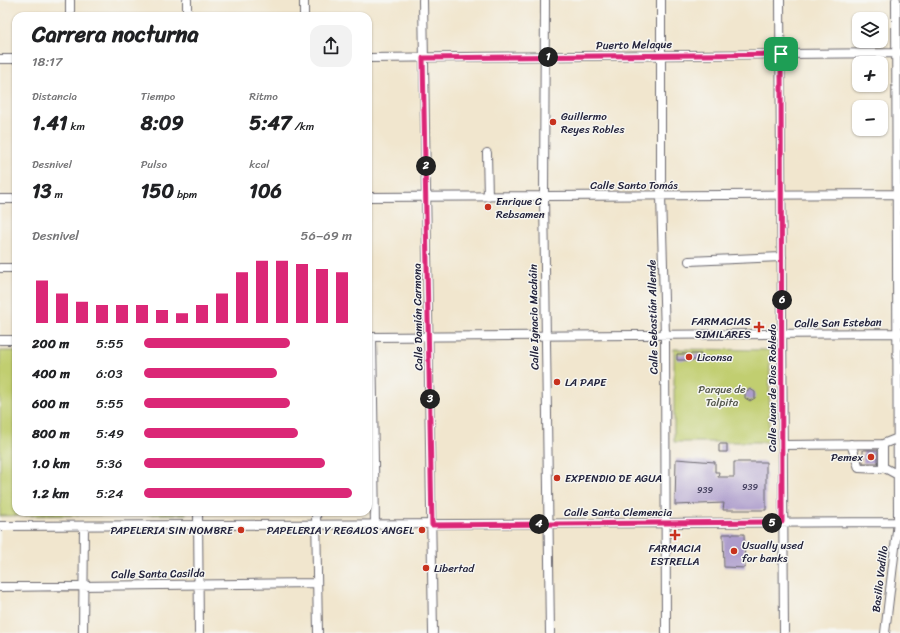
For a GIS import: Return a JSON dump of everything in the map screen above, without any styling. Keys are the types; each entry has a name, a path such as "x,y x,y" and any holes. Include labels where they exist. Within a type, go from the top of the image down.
{"street":[{"path":"70,0 70,12"},
{"path":"187,0 187,12"},
{"path":"304,0 304,12"},
{"name":"Calle Damián Carmona","path":"423,0 433,633"},
{"name":"Calle Ignacio Macháin","path":"545,0 545,336 550,633"},
{"name":"Calle Sebastián Allende","path":"661,0 661,196 665,335 666,633"},
{"name":"Calle Juan de Dios Robledo","path":"780,0 783,335 782,522 784,633"},
{"name":"Basilio Vadillo","path":"885,633 899,522 898,53 896,0"},
{"name":"Puerto Melaque","path":"372,58 546,58 660,55 898,53"},
{"path":"0,59 12,59"},
{"path":"487,153 488,197"},
{"name":"Calle Santo Tomás","path":"372,197 898,194"},
{"path":"0,199 12,199"},
{"path":"689,261 782,257"},
{"path":"0,268 12,268"},
{"name":"Calle San Esteban","path":"372,337 898,333"},
{"path":"0,340 12,340"},
{"path":"372,412 375,525"},
{"path":"782,445 883,444 898,438"},
{"path":"851,444 859,468 878,469 883,466"},
{"path":"883,444 883,466"},
{"path":"883,466 898,475"},
{"path":"198,516 199,633"},
{"path":"316,516 318,633"},
{"name":"Calle Santa Clemencia","path":"0,526 899,522"},
{"path":"83,633 84,526"},
{"name":"Calle Santa Casilda","path":"0,587 317,583"}],"green space":[{"name":"Parque de Talpita","path":"674,349 770,350 769,442 674,442"},
{"path":"0,351 12,351 12,516 0,516"}],"building":[{"name":"Liconsa","path":"677,354 701,354 701,360 677,360"},
{"path":"750,389 755,392 755,398 750,401 745,398 745,392"},
{"path":"719,444 727,444 727,452 719,452"},
{"path":"863,450 878,450 878,463 863,463"},
{"path":"676,459 715,462 715,472 719,472 718,477 734,477 734,462 766,462 766,510 723,510 724,503 675,505"},
{"name":"Usually used for banks","path":"723,534 744,534 745,568 724,567"}],"place":[{"name":"Guillermo Reyes Robles","path":"553,122"},
{"name":"Enrique C Rebsamen","path":"488,207"},
{"name":"FARMACIAS SIMILARES","path":"759,327"},
{"name":"Liconsa","path":"689,357"},
{"name":"LA PAPE","path":"557,382"},
{"name":"Pemex","path":"871,457"},
{"name":"EXPENDIO DE AGUA","path":"557,478"},
{"name":"PAPELERIA SIN NOMBRE","path":"241,530"},
{"name":"PAPELERIA Y REGALOS ANGEL","path":"422,530"},
{"name":"FARMACIA ESTRELLA","path":"675,535"},
{"name":"Usually used for banks","path":"734,551"},
{"name":"Libertad","path":"426,568"}],"route":[{"path":"781,54 783,335 782,522 432,525 427,197 423,58 546,58 781,54"}]}
